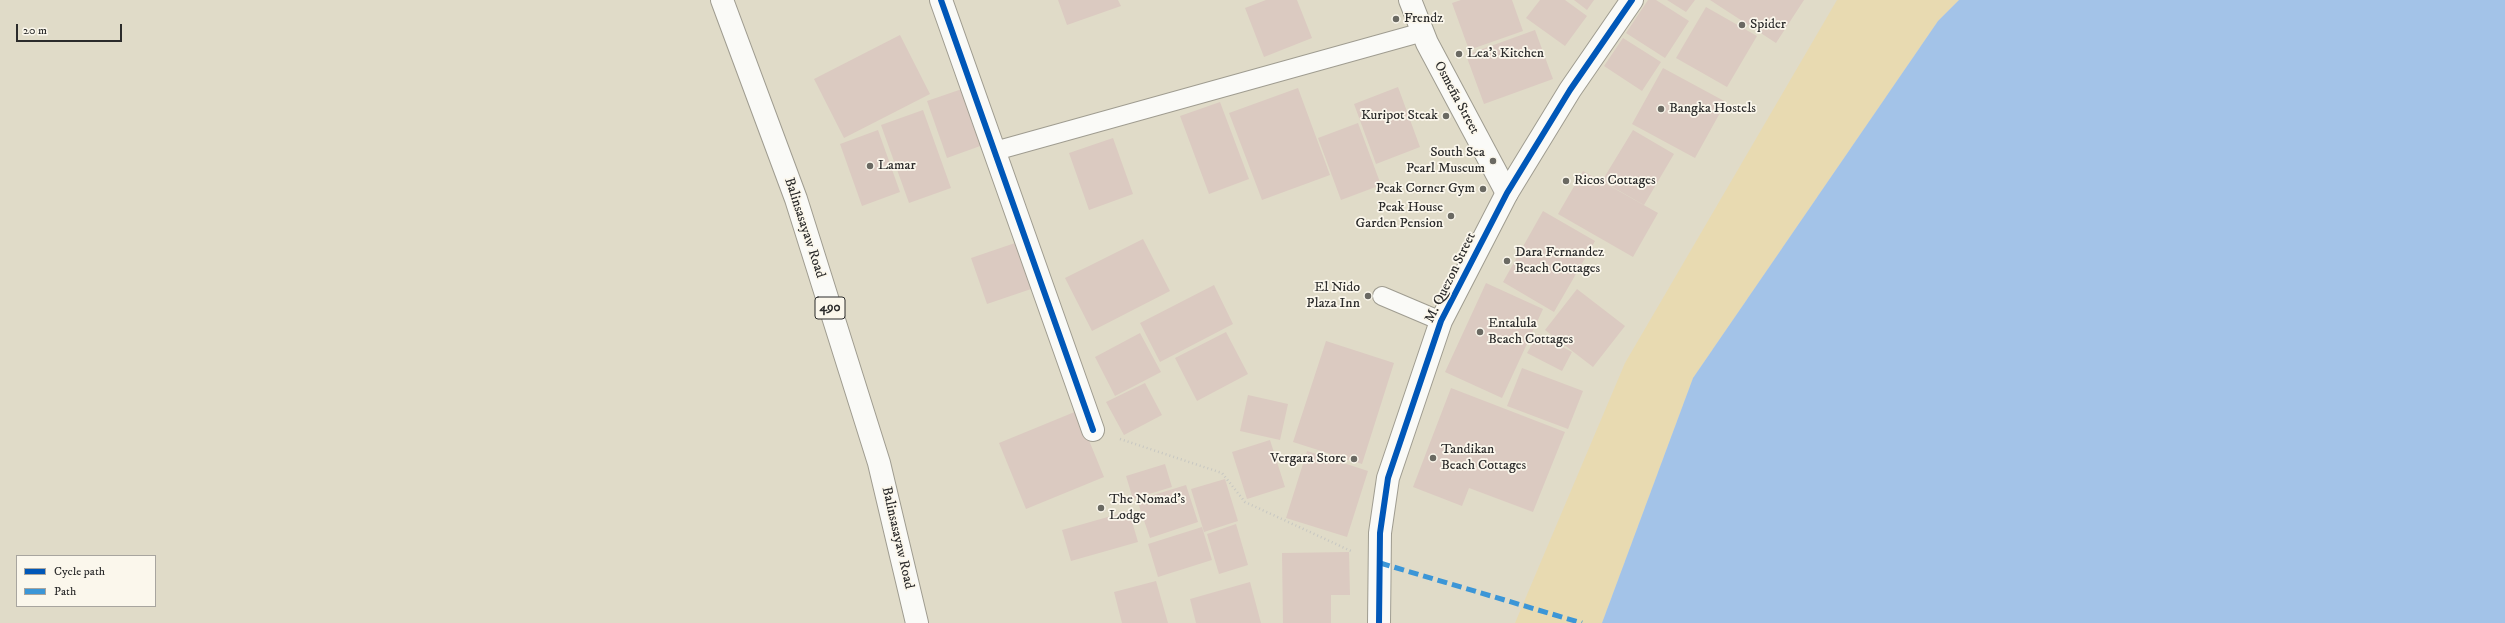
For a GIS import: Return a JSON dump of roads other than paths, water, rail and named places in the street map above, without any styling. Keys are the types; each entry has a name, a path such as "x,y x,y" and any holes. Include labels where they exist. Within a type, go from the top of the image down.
{"street":[{"name":"Balinsasayaw Road","path":"722,0 796,199 879,463 917,623"},
{"path":"941,0 1093,430"},
{"name":"Osmeña Street","path":"1410,0 1423,32 1507,194"},
{"name":"M. Quezon Street","path":"1379,623 1382,510 1388,478 1441,321 1507,194 1570,90 1632,0"}],"lane":[{"path":"995,151 1423,32"},
{"path":"1382,296 1441,321"}],"water":[{"path":"1959,0 2505,0 2505,623 1602,623 1693,378 1938,21"}],"place":[{"name":"Frendz","path":"1396,19"},
{"name":"Spider","path":"1742,25"},
{"name":"Lea's Kitchen","path":"1459,54"},
{"name":"Bangka Hostels","path":"1661,109"},
{"name":"Kuripot Steak","path":"1446,116"},
{"name":"South Sea Pearl Museum","path":"1493,161"},
{"name":"Lamar","path":"870,166"},
{"name":"Ricos Cottages","path":"1566,181"},
{"name":"Peak Corner Gym","path":"1483,189"},
{"name":"Peak House Garden Pension","path":"1451,216"},
{"name":"Dara Fernandez Beach Cottages","path":"1507,261"},
{"name":"El Nido Plaza Inn","path":"1368,296"},
{"name":"Entalula Beach Cottages","path":"1480,332"},
{"name":"Tandikan Beach Cottages","path":"1433,458"},
{"name":"Vergara Store","path":"1354,459"},
{"name":"The Nomad’s Lodge","path":"1101,508"}]}
